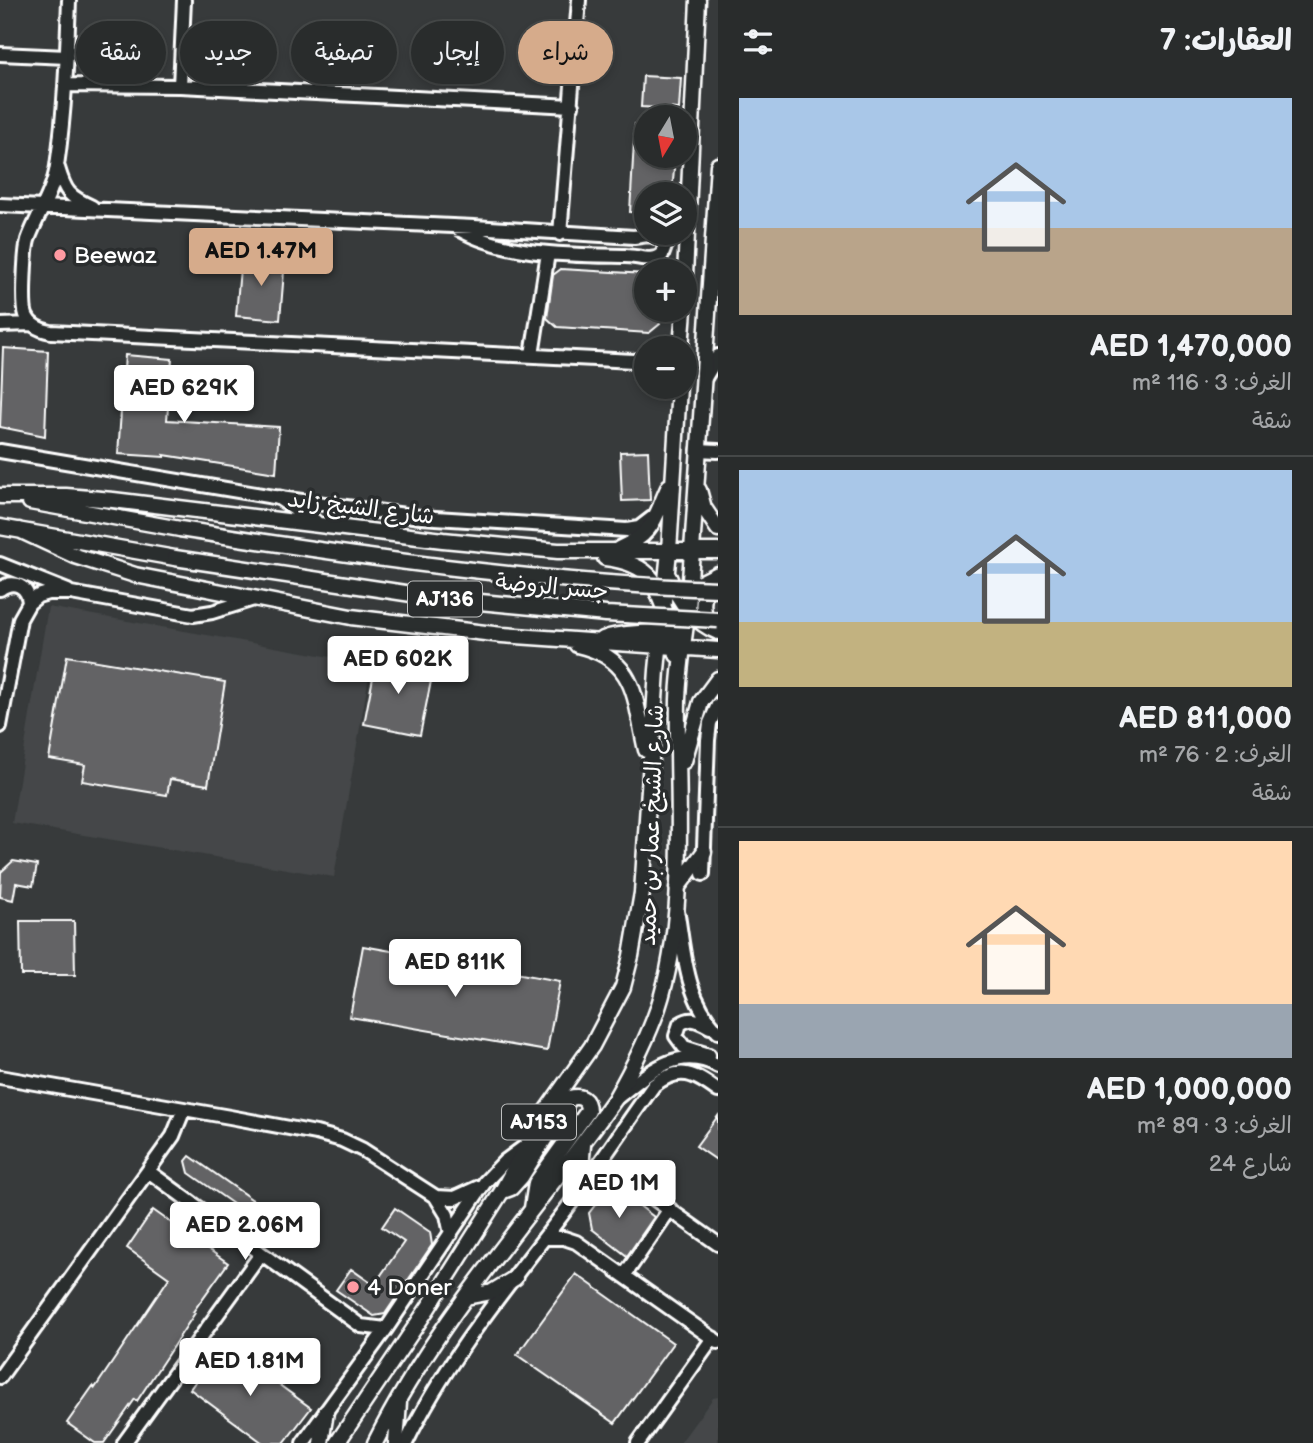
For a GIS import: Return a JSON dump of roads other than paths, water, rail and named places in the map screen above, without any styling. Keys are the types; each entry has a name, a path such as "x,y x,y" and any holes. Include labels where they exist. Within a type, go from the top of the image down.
{"main road":[{"path":"689,182 698,0"},
{"name":"شارع الشيخ عمار بن حميد","path":"375,1443 400,1396 466,1297 615,1099 638,1058 659,1006 670,954 676,895 680,779 679,647 692,552 718,165"},
{"name":"شارع الشيخ عمار بن حميد","path":"337,1443 428,1308 502,1191 524,1147 592,1046 623,987 642,893 660,646 667,628 663,600 669,551 678,399"},
{"path":"613,551 645,535 655,521 673,478"},
{"path":"696,478 705,509 718,529"},
{"name":"شارع الشيخ زايد","path":"0,496 89,498 558,551 718,551"},
{"name":"جسر الروضة","path":"0,496 180,529 454,569 605,583 717,579"},
{"path":"280,498 320,525"},
{"path":"0,527 19,530 75,556 123,572 254,599 400,624 553,639 718,650"},
{"name":"جسر الروضة","path":"19,530 175,558 438,598 716,628"},
{"path":"558,551 627,562 648,573 663,600 656,623 640,632"},
{"path":"667,573 687,604 716,628"},
{"path":"597,641 619,633 667,628 702,582 717,579"},
{"path":"716,628 706,619 702,605 705,591 717,579"},
{"path":"667,628 679,647"},
{"path":"553,639 598,653 622,671 637,700 650,769"},
{"path":"680,779 701,702 718,679"},
{"path":"676,895 704,852"},
{"path":"502,1191 511,1188 521,1177 570,1098 584,1098 588,1111 536,1184 532,1210"},
{"path":"579,1193 583,1144"},
{"path":"466,1297 492,1292 514,1278"},
{"path":"397,1443 400,1396"},
{"path":"321,1443 326,1412"}],"street":[{"path":"69,0 65,85 57,165 44,207 27,243 25,311 32,324 44,331 634,361"},
{"path":"180,86 184,0"},
{"path":"560,234 579,0"},
{"path":"0,54 67,57"},
{"path":"65,85 180,86 572,106"},
{"path":"57,165 68,194 98,211"},
{"path":"0,205 634,237"},
{"path":"456,227 480,239 548,253 655,259 662,255 664,245"},
{"path":"532,355 548,253"},
{"path":"708,294 718,321"},
{"path":"0,325 32,324"},
{"path":"703,385 709,368 718,356"},
{"path":"698,450 718,451"},
{"path":"0,451 280,498 420,517 626,530 639,528 651,520 663,500"},
{"path":"0,564 71,593"},
{"path":"0,589 6,585 17,585 26,592 29,603"},
{"path":"0,726 19,624 29,603 48,593 71,593 193,615 254,599"},
{"path":"704,874 708,740 710,723 718,705"},
{"path":"676,895 691,988 706,1018 717,1031"},
{"path":"717,1031 699,1021 686,1020 680,1024 676,1036 684,1047 718,1058"},
{"path":"615,1099 649,1072 672,1060 699,1059 718,1066"},
{"path":"405,1443 437,1386 602,1162 654,1085 663,1078 683,1073 693,1075 718,1091"},
{"path":"0,1077 184,1108 342,1140 363,1150 436,1197 447,1214 451,1234"},
{"path":"0,1377 173,1136 184,1108"},
{"path":"303,1443 370,1352 485,1182 505,1161 524,1147"},
{"path":"602,1162 718,1244"},
{"path":"148,1171 361,1326 386,1329"},
{"path":"436,1197 463,1196 485,1182"},
{"path":"624,1276 670,1209"},
{"path":"563,1214 576,1242"},
{"path":"545,1238 564,1238 576,1242 716,1340 638,1443"},
{"path":"124,1443 261,1254"},
{"path":"361,1326 370,1352"}],"place":[{"name":"Beewaz","path":"60,255"},
{"name":"4 Doner","path":"353,1287"}]}
